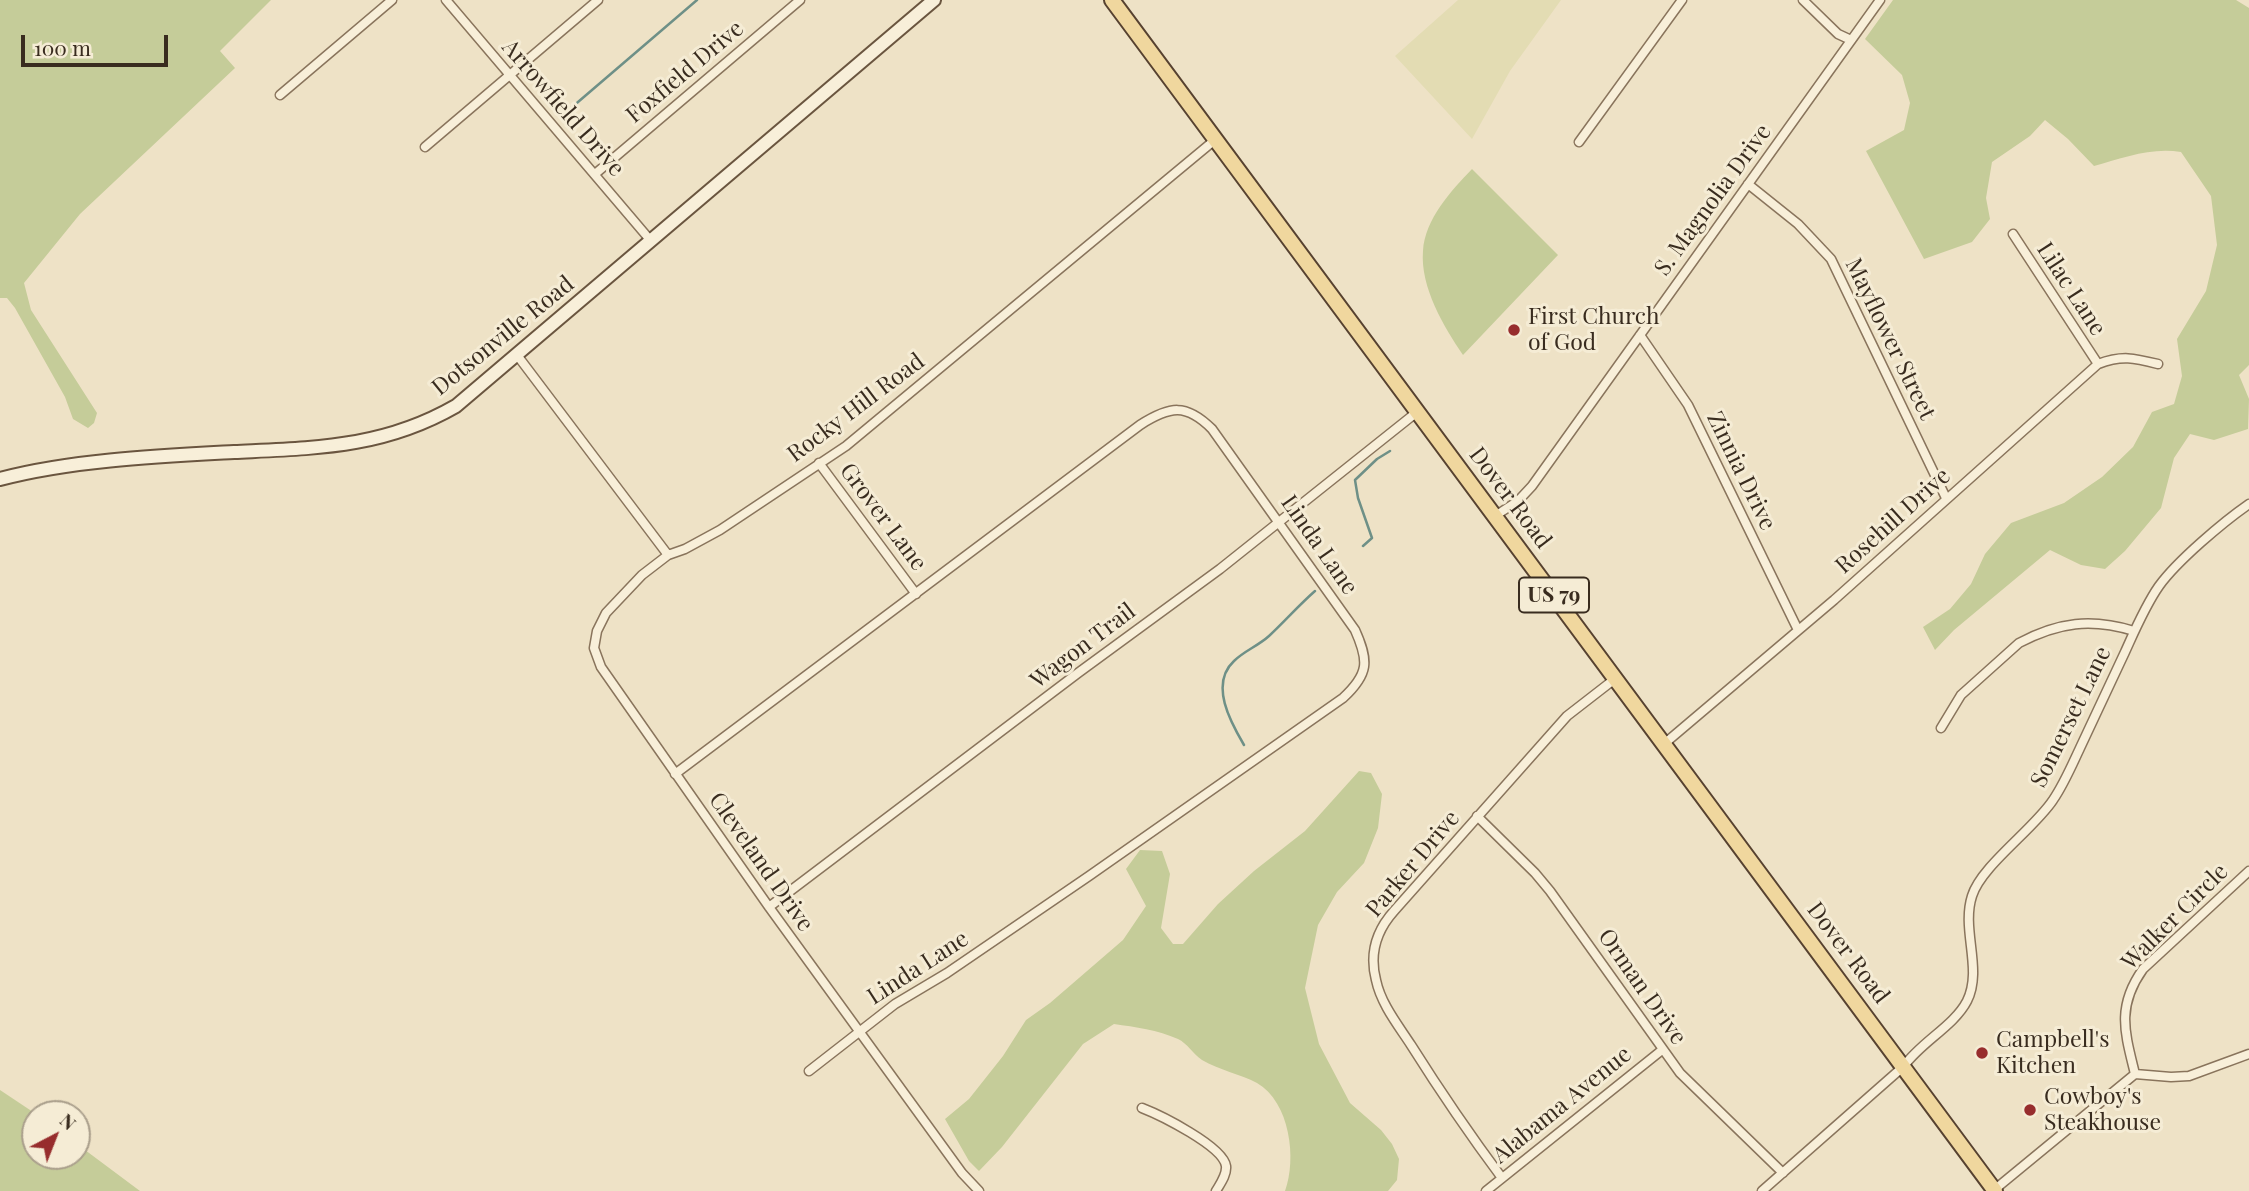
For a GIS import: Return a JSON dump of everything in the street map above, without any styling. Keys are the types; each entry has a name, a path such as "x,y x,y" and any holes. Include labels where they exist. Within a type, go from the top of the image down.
{"main road":[{"name":"Dotsonville Road","path":"0,479 26,472 99,463 339,446 402,432 434,419 456,406 517,355 934,0"},
{"name":"Dover Road","path":"1112,0 1995,1190"}],"street":[{"path":"280,95 392,0"},
{"name":"Arrowfield Drive","path":"446,0 651,241"},
{"path":"425,147 598,0"},
{"name":"Foxfield Drive","path":"595,174 800,0"},
{"path":"1579,142 1682,0"},
{"path":"1802,0 1838,34 1851,40"},
{"name":"S. Magnolia Drive","path":"1495,516 1518,501 1532,486 1880,0"},
{"name":"Rocky Hill Road","path":"668,555 720,530 846,446 1216,139"},
{"name":"Mayflower Street","path":"1748,184 1798,224 1831,259 1946,498"},
{"name":"Lilac Lane","path":"2013,234 2098,364"},
{"name":"Zinnia Drive","path":"1640,335 1688,405 1798,630"},
{"path":"517,355 668,555"},
{"path":"2098,364 2114,358 2131,358 2158,364"},
{"name":"Rosehill Drive","path":"1664,744 1798,630 2098,364"},
{"name":"Linda Lane","path":"675,774 1140,425 1167,411 1188,411 1207,424 1355,630 1365,663 1364,671 1357,685 1325,711 947,973 895,1004 810,1071"},
{"name":"Wagon Trail","path":"769,907 1220,569 1418,412"},
{"name":"Grover Lane","path":"819,463 916,594"},
{"name":"Somerset Lane","path":"1762,1191 1904,1066 1915,1050 1951,1021 1966,1002 1972,988 1972,896 1988,870 2054,799 2154,594 2169,573 2249,504"},
{"name":"Cleveland Drive","path":"668,555 642,575 606,614 597,631 594,648 601,667 769,907 962,1172 979,1191"},
{"path":"1941,728 1961,695 2019,643 2030,637 2060,625 2111,625 2134,631"},
{"name":"Parker Drive","path":"1502,1178 1455,1114 1386,1006 1376,979 1374,955 1381,926 1477,816 1567,716 1616,678"},
{"name":"Orman Drive","path":"1477,816 1535,873 1555,897 1680,1073 1783,1173"},
{"name":"Walker Circle","path":"2135,1074 2124,1012 2133,982 2147,965 2249,871"},
{"name":"Alabama Avenue","path":"1486,1191 1662,1050"},
{"path":"1995,1190 2135,1074 2189,1076 2249,1054"},
{"path":"1142,1108 1158,1114 1210,1146 1222,1158 1226,1166 1225,1174 1216,1191"}],"shaded area":[{"path":"1458,0 1561,0 1510,71 1472,139 1395,56"}],"green space":[{"path":"0,0 271,0 220,51 235,68 80,214 24,283 31,310 97,413 94,423 88,428 73,419 65,397 15,308 7,298 0,298"},
{"path":"1893,0 2236,0 2249,8 2249,365 2239,375 2249,399 2248,429 2214,440 2190,434 2174,458 2161,508 2125,551 2105,569 2081,565 2050,550 1954,630 1935,650 1923,627 1950,609 1971,584 1985,554 2011,523 2064,503 2102,477 2133,447 2152,412 2174,404 2182,376 2177,339 2206,291 2217,245 2211,196 2181,152 2148,152 2094,166 2045,120 2030,136 1992,162 1986,198 1990,219 1972,242 1924,259 1866,151 1904,130 1910,103 1902,75 1865,39"},
{"path":"1472,169 1558,255 1463,355 1448,332 1429,292 1423,251 1434,217"},
{"path":"1359,771 1371,773 1382,794 1378,828 1364,863 1337,892 1318,925 1305,988 1319,1044 1350,1103 1381,1130 1399,1159 1397,1180 1388,1191 1285,1191 1290,1163 1288,1132 1277,1103 1268,1092 1257,1083 1202,1060 1178,1039 1154,1031 1114,1024 1083,1044 1002,1147 979,1171 969,1161 945,1119 969,1099 1003,1056 1026,1020 1050,1003 1123,940 1146,906 1126,869 1140,850 1162,851 1170,874 1161,928 1173,944 1183,944 1218,904 1254,871 1305,831"},
{"path":"0,1090 21,1104 21,1170 91,1170 91,1154 140,1191 0,1191"}],"waterway":[{"path":"571,108 697,0"},
{"path":"1363,546 1372,538 1358,498 1355,480 1377,459 1390,451"},
{"path":"1244,745 1233,726 1225,703 1223,681 1227,670 1238,657 1269,636 1315,591"}],"place":[{"name":"First Church of God","path":"1514,330"},
{"name":"Campbell's Kitchen","path":"1982,1053"},
{"name":"Cowboy's Steakhouse","path":"2030,1110"}]}
